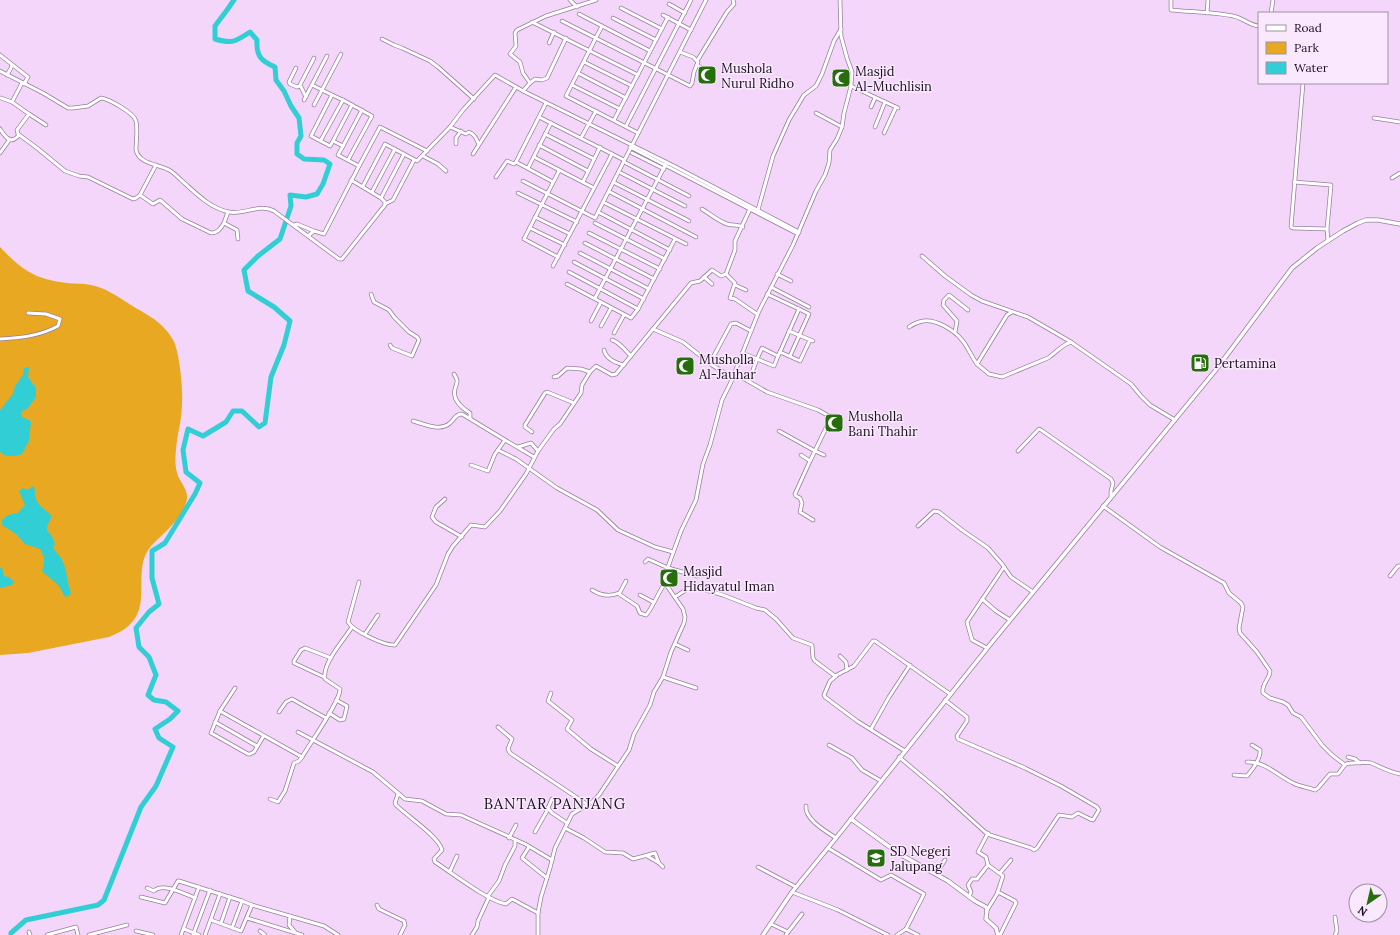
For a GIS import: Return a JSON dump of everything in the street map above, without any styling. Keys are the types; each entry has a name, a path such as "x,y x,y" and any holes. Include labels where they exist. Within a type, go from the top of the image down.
{"street":[{"path":"570,0 576,7"},
{"path":"530,83 522,73 520,62 510,54 516,46 516,30 562,10 596,0"},
{"path":"626,126 690,0"},
{"path":"524,181 595,218 706,0"},
{"path":"562,21 690,86 698,63 697,61 721,25 727,12 734,4 733,0"},
{"path":"538,935 538,913 541,897 555,848 574,812 588,804 599,795 629,750 634,734 650,705 654,692 663,677 684,623 685,617 683,609 665,583 664,578 681,531 696,500 703,464 710,445 722,400 733,378 757,314 798,233 816,190 827,172 830,163 830,150 842,127 851,86 852,72 844,49 841,29 840,0"},
{"path":"1171,0 1171,10 1232,16 1258,26"},
{"path":"1207,13 1208,0"},
{"path":"1271,12 1273,0"},
{"path":"669,4 685,12"},
{"path":"621,8 662,29"},
{"path":"579,14 650,51"},
{"path":"663,15 691,30"},
{"path":"614,120 668,17"},
{"path":"613,18 656,40"},
{"path":"532,22 638,75"},
{"path":"602,26 566,96 638,133"},
{"path":"758,210 773,156 789,120 804,95 816,86 834,41 841,29"},
{"path":"549,43 554,32"},
{"path":"523,91 535,79 542,80 547,78 566,38"},
{"path":"382,39 438,67 474,99"},
{"path":"680,52 697,61"},
{"path":"314,105 341,54"},
{"path":"0,56 28,77 12,102"},
{"path":"314,58 300,86 305,98 327,56"},
{"path":"584,62 632,86"},
{"path":"7,75 12,65"},
{"path":"697,66 706,72"},
{"path":"296,68 289,82 297,87 300,86"},
{"path":"0,71 71,109 90,105 100,98 113,102 132,115 136,121 137,154 141,158 174,173 203,200 228,212 240,212 266,208 274,210 336,259 342,258 385,206 385,204 393,200 414,160"},
{"path":"578,73 626,98"},
{"path":"362,186 385,144 417,161 450,127 494,75 632,146 665,166"},
{"path":"1303,84 1291,227 1327,228"},
{"path":"312,85 372,116 348,160"},
{"path":"572,85 620,109"},
{"path":"851,86 897,108 884,133"},
{"path":"473,154 516,87"},
{"path":"332,95 311,136 330,146 352,105"},
{"path":"1,98 12,102 46,125"},
{"path":"871,107 875,98"},
{"path":"321,140 342,100"},
{"path":"874,127 885,102"},
{"path":"516,162 546,103"},
{"path":"359,166 338,155 362,110"},
{"path":"581,138 596,111"},
{"path":"816,113 842,127"},
{"path":"29,114 17,130 19,135 66,171 79,176 88,177 131,198 136,198 140,195 156,165"},
{"path":"539,117 600,147 689,196"},
{"path":"1374,118 1400,122"},
{"path":"528,168 551,123"},
{"path":"292,224 298,224 324,234 380,126 427,151"},
{"path":"450,127 466,134 469,132 473,134 477,137 479,144"},
{"path":"0,129 5,136 10,139 15,140 19,135"},
{"path":"456,144 456,138 460,131"},
{"path":"545,134 594,159"},
{"path":"0,153 10,139"},
{"path":"333,141 343,146"},
{"path":"539,145 588,170"},
{"path":"583,182 600,147"},
{"path":"372,192 395,149"},
{"path":"632,153 665,166 715,189 758,210 798,233"},
{"path":"381,198 404,154"},
{"path":"553,266 565,246 612,154"},
{"path":"423,156 438,164 446,171"},
{"path":"534,157 594,188"},
{"path":"496,178 507,161 514,164 516,162 553,182"},
{"path":"595,298 665,166"},
{"path":"558,257 525,240 535,216 559,170"},
{"path":"621,173 685,206"},
{"path":"1392,178 1400,173"},
{"path":"351,180 381,198 385,204"},
{"path":"1294,182 1331,185 1327,228 1328,241"},
{"path":"616,183 689,221"},
{"path":"715,189 750,209 798,233"},
{"path":"610,192 696,237"},
{"path":"518,193 577,222"},
{"path":"140,195 153,204 160,200 182,220 211,232 215,232 221,228 228,212"},
{"path":"605,203 686,244"},
{"path":"702,209 728,225 736,224 742,227"},
{"path":"726,274 735,250 735,241 750,209"},
{"path":"600,213 670,250"},
{"path":"535,216 570,234"},
{"path":"763,935 792,892 899,757 1111,496 1175,420 1219,365 1292,268 1309,254 1346,229 1366,220 1384,220 1400,224"},
{"path":"224,223 237,230 238,239"},
{"path":"595,223 665,259"},
{"path":"530,228 565,246"},
{"path":"308,236 314,231"},
{"path":"589,233 660,269"},
{"path":"567,284 631,318 644,299 675,239"},
{"path":"585,243 654,279"},
{"path":"580,252 649,289"},
{"path":"922,256 945,276 971,295 982,301 1040,323 1062,338 1071,342 1131,384 1150,404 1175,420"},
{"path":"574,262 644,299"},
{"path":"359,582 348,622 352,627 384,644 390,646 395,645 436,585 453,546 471,525 485,527 500,510 528,469 538,451 554,429 560,424 581,393 582,385 590,372 596,366 612,375 615,375 688,286 695,281 700,281 712,270 721,276 726,274"},
{"path":"569,272 638,309"},
{"path":"726,274 734,281 735,285 746,290"},
{"path":"778,274 791,281"},
{"path":"704,277 712,284"},
{"path":"735,285 730,298 735,299 757,314"},
{"path":"771,287 809,307"},
{"path":"371,294 374,302 389,310 394,317 409,332 417,336 419,340 412,356 390,345"},
{"path":"767,294 809,314 790,356"},
{"path":"955,332 957,320 944,308 944,300 949,295 968,310"},
{"path":"591,321 601,302"},
{"path":"601,326 611,308"},
{"path":"742,353 774,366 799,309"},
{"path":"977,364 1007,315 1012,312"},
{"path":"0,338 16,338 48,331 58,326 60,319 46,314 28,313"},
{"path":"614,333 624,314"},
{"path":"909,327 916,323 925,321 933,322 955,332 961,338 977,364 989,374 1002,377 1048,358 1061,346 1071,342"},
{"path":"710,363 731,324 736,323 751,331"},
{"path":"653,328 683,342 710,363 733,378"},
{"path":"780,352 800,361 811,340 789,331"},
{"path":"612,340 617,342 623,350 631,356"},
{"path":"750,378 762,348 778,356"},
{"path":"604,350 607,356 624,365"},
{"path":"554,377 558,376 566,368 581,369 590,372"},
{"path":"734,373 767,392 818,410 829,416 835,416 839,420"},
{"path":"454,374 457,380 455,390 457,401 463,409 470,413 470,418"},
{"path":"532,432 525,427 525,425 546,392 574,403"},
{"path":"414,420 433,427 449,424 459,414 462,414 534,457"},
{"path":"813,520 800,512 802,500 796,496 796,494 814,451 828,424 829,416"},
{"path":"1018,450 1038,429 1041,430 1111,479 1114,483 1111,496"},
{"path":"779,431 824,455"},
{"path":"527,439 538,451"},
{"path":"471,465 488,471 498,450 505,440"},
{"path":"518,447 531,444"},
{"path":"498,450 516,459 528,469 557,488 597,510 612,526 624,533 655,547 673,552"},
{"path":"801,455 810,461"},
{"path":"445,499 436,507 432,517 436,522 462,537"},
{"path":"1103,506 1160,548 1224,583 1229,593 1241,603 1243,607 1239,628 1240,633 1257,652 1270,671 1270,674 1263,687 1263,693 1270,698 1288,705 1293,713 1301,717 1332,756 1345,765"},
{"path":"918,526 934,511 940,512 988,548 1011,576 1033,592"},
{"path":"645,562 649,559 668,568 697,576"},
{"path":"1390,576 1398,566 1400,566"},
{"path":"987,648 972,640 967,622 1004,567"},
{"path":"592,590 601,594 613,595 619,593 626,581"},
{"path":"619,593 638,606 640,613 646,615 648,614 653,602 665,583"},
{"path":"675,597 692,586 765,610 776,619 793,638 812,645 813,658 815,661 834,675 838,676"},
{"path":"640,595 653,602"},
{"path":"982,599 1010,620"},
{"path":"365,634 378,615"},
{"path":"324,677 331,658 352,627"},
{"path":"905,751 850,716 825,697 824,695 830,681 854,666 874,641 950,694"},
{"path":"675,644 688,650"},
{"path":"270,799 277,802 284,794 294,763 299,761 302,757 341,691 324,677 294,663 294,661 304,648 331,658"},
{"path":"840,656 846,662 848,670"},
{"path":"871,729 889,696 910,665"},
{"path":"663,677 696,688"},
{"path":"235,688 220,711 211,731 213,735 248,754 252,753 263,737"},
{"path":"551,693 548,702 572,720 567,729 591,749 618,766"},
{"path":"279,712 287,700 292,699 326,718"},
{"path":"329,713 340,720 344,719 347,706 336,700"},
{"path":"899,757 988,833 1034,850 1059,815 1072,817 1078,813 1093,820 1099,809 1061,786 1025,768 958,739 957,736 967,721 967,717 945,700"},
{"path":"220,711 263,737 302,757"},
{"path":"215,722 257,746"},
{"path":"498,727 512,738 508,749 510,753 588,804"},
{"path":"298,732 373,772 405,799 422,801 446,814 466,817 515,840 552,860"},
{"path":"829,745 852,758 862,770 881,781"},
{"path":"1234,774 1247,776 1257,763 1260,750 1252,745"},
{"path":"1348,757 1355,759 1360,763"},
{"path":"1247,762 1257,763 1295,784 1315,790 1330,774 1340,773 1345,765 1350,762 1371,763 1391,772 1400,774"},
{"path":"398,794 395,803 396,805 434,838 442,850 435,858 435,862 489,897 506,904 512,899 516,900 538,913"},
{"path":"535,832 552,799"},
{"path":"806,806 806,811 811,819 836,838"},
{"path":"548,809 568,823"},
{"path":"851,819 907,858 936,874 985,907 987,910"},
{"path":"509,838 516,825"},
{"path":"565,828 584,838 605,852 623,853 633,859 655,853 659,863"},
{"path":"988,833 978,852 986,857 988,865 1003,876 998,892 987,910 986,918 996,928 999,935"},
{"path":"472,935 477,927 478,921 489,897 499,881 515,846 515,840"},
{"path":"529,847 522,858 547,878"},
{"path":"828,848 881,880 891,875 924,894 906,929 897,935"},
{"path":"450,871 457,856"},
{"path":"647,856 663,867"},
{"path":"936,874 945,860"},
{"path":"1000,873 1011,860"},
{"path":"969,897 971,892 968,885 973,879 978,879 988,865"},
{"path":"758,867 796,887"},
{"path":"141,897 164,903 179,881 252,905 324,926 337,935"},
{"path":"147,888 154,891 157,888 164,887 195,898"},
{"path":"181,935 199,887"},
{"path":"193,934 210,890"},
{"path":"792,892 838,910 888,935"},
{"path":"998,892 1016,903 999,935"},
{"path":"205,935 220,894"},
{"path":"221,924 230,897"},
{"path":"232,928 242,901"},
{"path":"211,920 241,931 252,905"},
{"path":"377,905 381,910 404,921 405,925 400,935"},
{"path":"770,924 787,934 802,914"},
{"path":"290,916 289,925 296,933"},
{"path":"247,918 302,935"},
{"path":"1335,918 1337,931 1335,935"},
{"path":"90,935 127,925"},
{"path":"47,935 76,927 78,935"},
{"path":"184,929 193,934 199,935"},
{"path":"906,929 918,935"},
{"path":"136,931 153,935"},
{"path":"260,931 265,935"}],"green space":[{"path":"0,247 15,262 37,276 56,281 96,286 106,290 154,319 162,325 169,334 177,350 180,366 182,413 177,440 176,465 178,476 186,491 187,498 178,518 151,546 145,557 142,570 140,607 135,618 125,629 109,637 28,653 0,655"}],"water":[{"path":"29,367 28,377 36,388 36,397 28,408 21,412 22,417 31,421 29,441 22,454 8,456 0,452 0,410 13,394 15,386 23,375 24,368"},
{"path":"33,486 37,502 52,516 47,530 55,544 53,547 64,564 71,593 69,596 65,597 59,586 42,571 44,560 40,549 25,544 16,534 2,525 2,520 8,515 18,513 25,505 19,491 23,488 28,490"},
{"path":"0,568 2,568 4,576 9,577 14,582 12,585 0,588"}],"waterway":[{"path":"11,935 11,933 26,920 98,905 104,900 141,807 156,786 173,747 159,738 155,729 170,719 178,711 166,702 154,700 148,695 156,675 149,657 139,647 136,628 149,612 159,604 152,578 152,551 165,543 195,494 200,483 186,472 183,450 188,429 203,436 226,422 233,411 242,411 259,427 265,423 271,377 284,345 290,321 274,307 248,291 244,270 258,256 280,239 291,206 290,195 306,197 317,194 323,184 330,164 324,160 304,159 297,154 297,143 301,136 299,118 276,80 275,67 260,57 257,50 257,40 250,32 241,38 230,42 215,39 215,26 234,0"}],"place":[{"name":"Mushola Nurul Ridho","path":"707,75"},
{"name":"Masjid Al-Muchlisin","path":"841,78"},
{"name":"Pertamina","path":"1200,363"},
{"name":"Musholla Al-Jauhar","path":"685,366"},
{"name":"Musholla Bani Thahir","path":"834,423"},
{"name":"Masjid Hidayatul Iman","path":"669,578"},
{"name":"SD Negeri Jalupang","path":"876,858"}],"district":[{"name":"BANTAR PANJANG","path":"555,803"}]}
